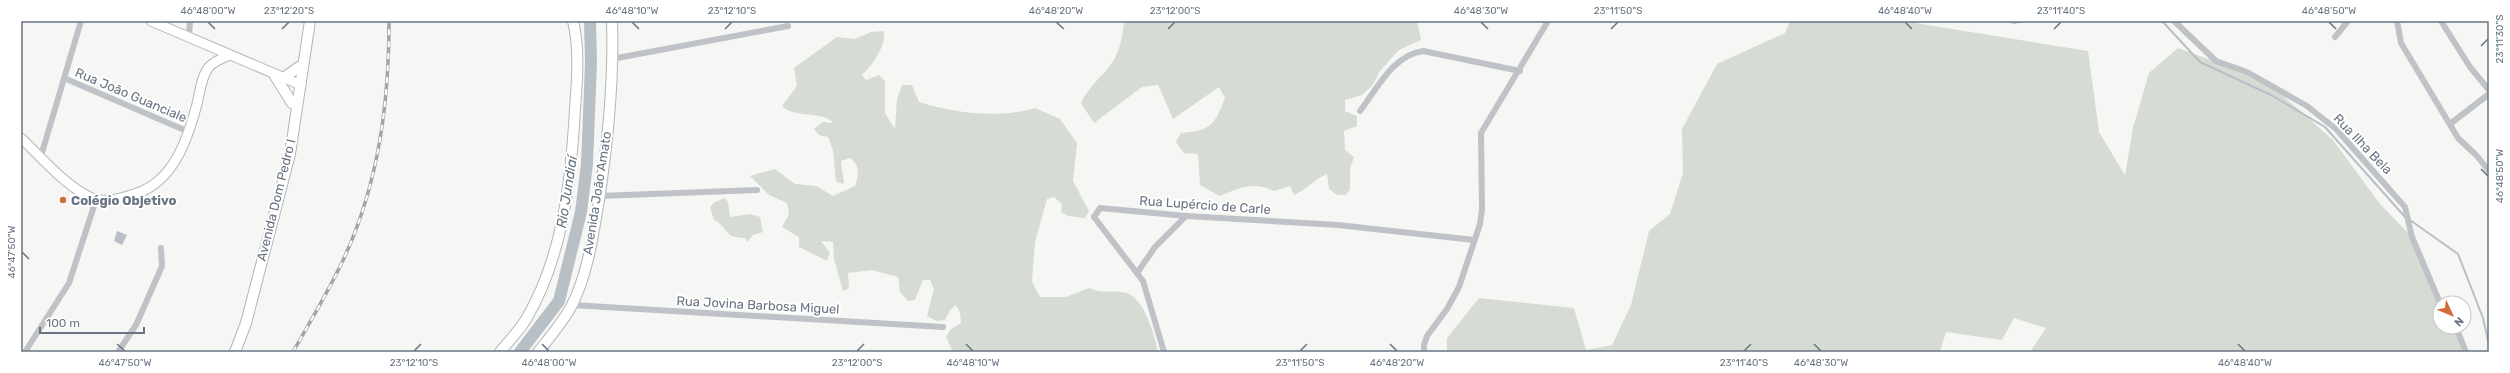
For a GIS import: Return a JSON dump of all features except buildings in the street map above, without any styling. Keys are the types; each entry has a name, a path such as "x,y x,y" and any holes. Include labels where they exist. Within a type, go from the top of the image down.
{"main road":[{"name":"Avenida Dom Pedro I","path":"235,352 246,323 290,154 305,21"},
{"name":"Avenida Dom Pedro I","path":"230,352 243,318 253,280 284,150 292,103 298,85 310,21"},
{"path":"500,352 528,314 548,272 560,231 572,156 577,70 573,21"},
{"name":"Avenida João Amato","path":"538,352 572,305 585,272 605,157 612,59 612,21"},
{"path":"292,103 278,77 299,67"}],"street":[{"path":"41,156 81,21"},
{"path":"151,21 298,85"},
{"path":"189,37 190,21"},
{"path":"1424,352 1424,345 1427,336 1448,310 1459,287 1474,240 1482,208 1481,134 1520,71 1548,21"},
{"name":"Rua Ilha Bela","path":"2174,21 2216,61 2247,72 2307,106 2336,129 2405,207 2412,237 2437,295"},
{"path":"2335,37 2348,21"},
{"path":"2397,21 2401,43 2458,138 2478,156 2489,171"},
{"path":"2441,21 2470,67 2489,90"},
{"path":"612,59 788,26"},
{"path":"1360,112 1395,64 1412,53 1423,51 1520,71"},
{"path":"21,138 80,192 96,200 122,198 142,192 157,181 178,157 189,132 204,76 210,66 230,55"},
{"name":"Rua João Guanciale","path":"64,78 189,132"},
{"path":"2450,124 2489,94"},
{"path":"599,196 757,190"},
{"path":"25,352 69,283 96,200"},
{"name":"Rua Lupércio de Carle","path":"1164,352 1153,310 1137,273 1094,217 1096,211 1107,208 1186,216 1338,225 1474,240"},
{"path":"1137,273 1155,247 1186,216"},
{"path":"118,352 136,325 162,266 161,248"},
{"name":"Rua Jovina Barbosa Miguel","path":"572,305 943,327"},
{"path":"2459,335 2466,352"}],"shaded area":[{"path":"1124,21 1417,21 1421,40 1399,50 1380,71 1372,86 1362,95 1345,100 1345,111 1357,116 1357,126 1344,131 1345,150 1354,157 1350,169 1350,190 1345,195 1337,195 1329,189 1327,174 1294,195 1290,186 1274,191 1260,186 1254,186 1240,188 1220,196 1200,185 1198,154 1184,153 1176,142 1181,133 1205,128 1210,125 1218,115 1225,98 1219,87 1173,119 1158,85 1142,87 1094,123 1081,103 1087,92 1115,58 1121,43"},
{"path":"1790,21 1903,21 2088,51 2099,132 2125,175 2133,128 2149,73 2178,48 2230,67 2273,87 2333,140 2380,204 2412,237 2437,295 2432,295 2432,335 2457,335 2466,352 2030,352 2046,328 2014,318 2002,340 1946,332 1940,352 1447,352 1447,338 1479,298 1574,308 1586,350 1612,345 1631,305 1649,231 1670,214 1683,173 1682,129 1717,64 1785,33"},
{"path":"884,31 883,43 878,55 862,75 866,80 879,75 885,81 885,113 895,129 897,99 902,85 912,85 919,102 933,106 962,112 992,114 1035,108 1060,119 1077,143 1073,181 1089,211 1085,218 1068,216 1061,212 1062,204 1054,197 1047,199 1035,242 1032,282 1040,297 1066,297 1089,288 1098,291 1122,292 1130,294 1142,307 1147,316 1158,352 953,352 946,337 950,330 961,323 960,312 956,305 950,310 945,320 937,321 927,316 934,289 930,280 923,280 915,300 908,301 900,292 898,277 872,270 848,273 849,288 843,291 834,259 833,242 821,241 830,253 827,261 799,247 799,237 782,227 789,214 787,203 769,195 750,176 775,169 795,184 816,186 833,196 855,186 858,174 856,164 850,158 841,161 844,184 836,182 833,150 828,137 819,135 814,129 823,122 834,123 821,116 795,113 782,106 797,86 794,68 837,37 855,39 871,32"},
{"path":"725,198 728,202 730,217 750,214 760,217 763,232 753,235 747,242 745,238 729,235 720,224 714,220 710,207 715,202"},
{"path":"117,231 127,235 122,245 114,241"}],"waterway":[{"name":"Rio Jundiaí","path":"520,352 559,301 581,212 587,164 591,63 590,21"},
{"path":"2008,21 2014,23 2024,21"},
{"path":"2162,21 2200,62 2273,96 2325,127 2405,217"},
{"path":"2410,220 2458,254 2483,318 2489,345"}],"railway":[{"path":"293,352 345,256 357,228 366,199 380,141 384,111 389,51 389,21"}],"place":[{"name":"Colégio Objetivo","path":"63,200"}]}
